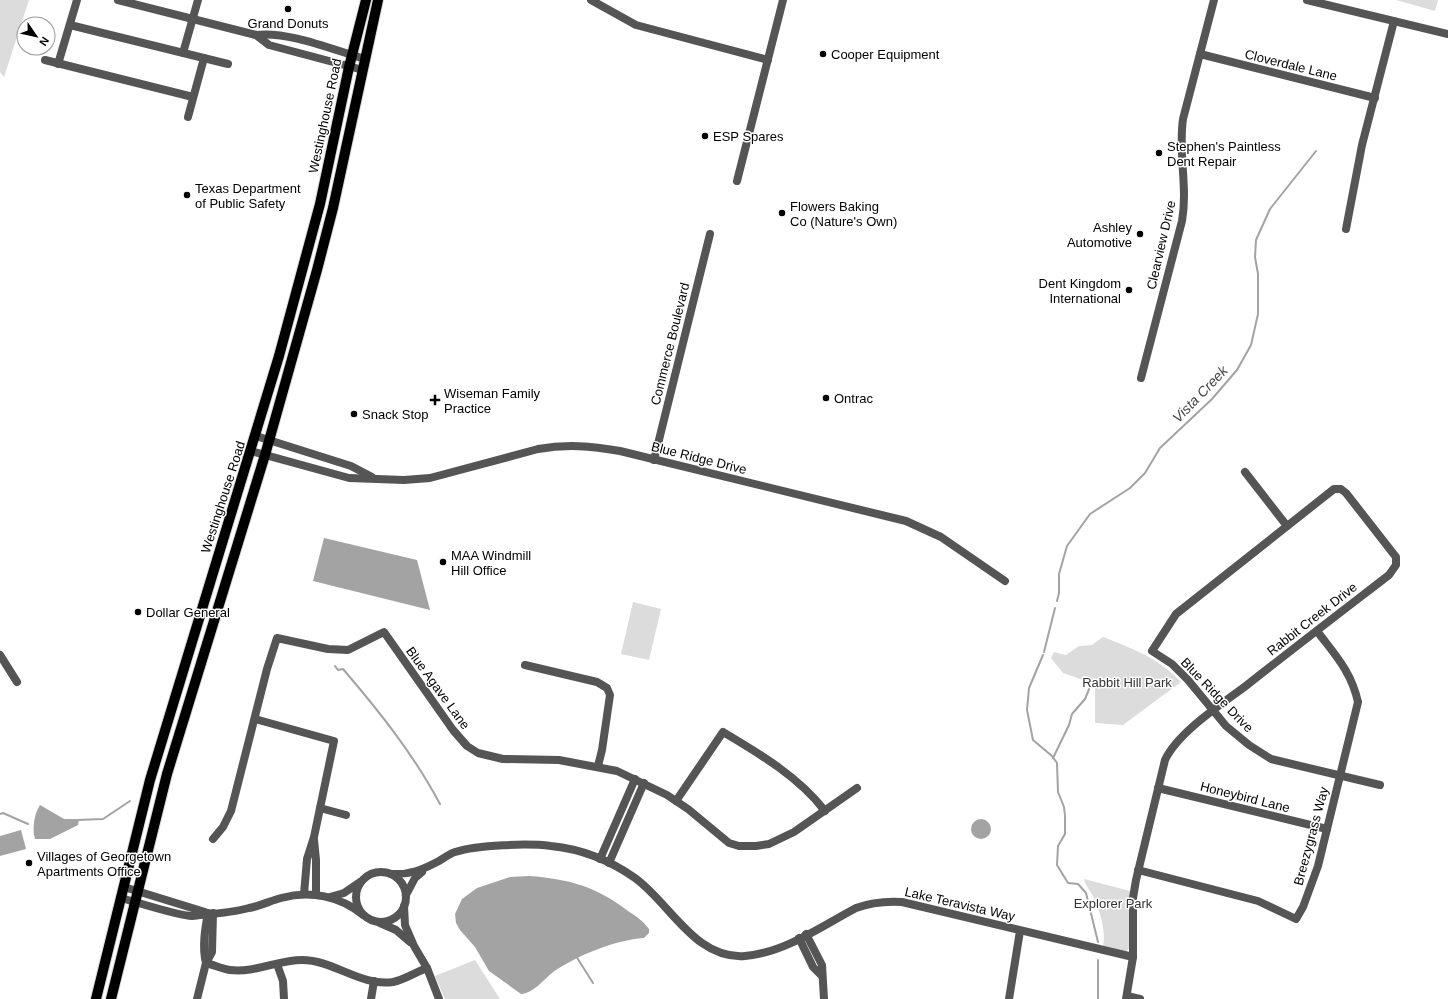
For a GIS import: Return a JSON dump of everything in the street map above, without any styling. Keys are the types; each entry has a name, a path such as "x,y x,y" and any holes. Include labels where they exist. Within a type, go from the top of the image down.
{"main road":[{"name":"Westinghouse Road","path":"96,999 152,773 193,635 256,436 320,204 349,67 366,0"},
{"name":"Westinghouse Road","path":"111,999 167,774 265,455 333,208 378,0"}],"street":[{"path":"58,64 77,0"},
{"path":"118,0 256,35 269,34 365,59"},
{"path":"183,53 198,0"},
{"path":"591,0 636,25 768,60"},
{"path":"737,181 783,0"},
{"name":"Clearview Drive","path":"1141,378 1182,221 1185,195 1181,132 1182,119 1214,0"},
{"path":"1307,0 1448,34"},
{"path":"1346,229 1362,144 1394,21"},
{"path":"70,25 228,64"},
{"path":"256,35 270,45 363,70"},
{"name":"Cloverdale Lane","path":"1200,54 1375,98"},
{"path":"188,117 204,58"},
{"path":"45,60 193,97"},
{"name":"Commerce Boulevard","path":"654,460 710,234"},
{"name":"Blue Ridge Drive","path":"256,436 350,466 373,478"},
{"name":"Blue Ridge Drive","path":"251,451 349,478 373,478 386,480 430,478 519,453 556,446 588,446 654,460 906,521 941,537 1005,580"},
{"path":"1245,472 1287,526"},
{"name":"Rabbit Creek Drive","path":"1126,998 1133,958 1133,898 1138,870 1164,760 1169,750 1176,742 1213,711 1389,576 1396,565 1396,557 1355,504 1340,489 1334,489 1176,614 1152,651"},
{"name":"Breezygrass Way","path":"1138,870 1258,901 1296,919 1304,906 1318,866 1358,702 1354,684 1347,671 1317,631"},
{"name":"Blue Agave Lane","path":"213,839 223,827 230,811 278,638 328,649 348,650 384,632 453,730 467,746 478,753 491,757 559,760 598,766 617,771 676,801 724,840 740,846 769,844 794,832 857,788"},
{"name":"Blue Ridge Drive","path":"1152,651 1172,664 1188,680 1226,726 1249,745 1271,759 1380,785"},
{"path":"0,655 17,682"},
{"path":"525,665 597,682 607,688 610,695 602,750 598,766"},
{"path":"255,720 334,741 332,759 314,837 307,859 304,894"},
{"path":"676,801 723,732 799,782 810,792 825,811"},
{"path":"600,859 635,779"},
{"path":"608,863 644,784"},
{"name":"Honeybird Lane","path":"1158,788 1327,830"},
{"path":"320,808 346,815"},
{"path":"314,837 316,860 316,895"},
{"name":"Lake Teravista Way","path":"406,895 415,878 424,870 454,853 482,847 551,846 576,851 600,859 636,878 652,892 695,937 705,945 728,954 749,955 777,948 856,908 870,903 886,901 902,902 1133,958"},
{"name":"Lake Teravista Way","path":"391,874 407,875 424,870"},
{"path":"330,897 344,892 376,873 391,874 401,882 406,895 404,905 405,925 414,946 427,968 439,999"},
{"path":"362,881 358,887 356,902 363,915"},
{"path":"124,887 211,913"},
{"path":"121,898 190,916 211,913 226,913 250,908 281,898 304,894 330,897 348,904 368,919 379,922 405,936 414,946"},
{"path":"379,922 392,920 397,916 404,905"},
{"path":"197,999 206,963 212,952 211,913"},
{"path":"1009,999 1020,931"},
{"path":"802,936 822,965 825,993 824,999"},
{"path":"206,963 228,970 240,970 288,961 315,961 374,982 395,982 427,968"},
{"path":"277,964 283,981 284,999"},
{"path":"372,999 374,982"},
{"path":"1126,998 1140,999"}],"green space":[{"path":"0,0 29,0 24,16 16,16 16,40 4,77 0,72"},
{"path":"1396,0 1438,0 1435,11"},
{"path":"633,602 661,609 649,660 621,654"},
{"name":"Rabbit Hill Park","path":"1103,637 1145,655 1164,667 1181,682 1123,725 1095,723 1095,684 1063,673 1051,658 1054,652 1066,655 1079,646 1092,645"},
{"name":"Explorer Park","path":"1084,879 1130,891 1130,947 1126,952 1103,947 1104,935 1101,916"},
{"path":"475,960 500,999 445,999 435,976"}],"shaded area":[{"path":"324,538 417,560 430,610 313,581"},
{"path":"40,805 64,819 79,819 78,825 50,839 35,839 34,822"},
{"path":"981,819 988,822 991,829 988,836 981,839 974,836 971,829 974,822"},
{"path":"21,830 26,849 0,856 0,836"},
{"path":"529,876 556,879 581,885 605,895 637,917 649,929 649,933 644,938 609,945 575,959 556,970 531,991 521,994 489,971 475,947 460,930 456,923 455,914 462,899 477,888 510,877"}],"waterway":[{"name":"Vista Creek","path":"1057,601 1059,593 1059,574 1067,546 1090,514 1130,488 1145,473 1160,448 1212,399 1237,370 1251,345 1258,314 1258,274 1255,257 1256,240 1270,209 1316,151"},
{"name":"Vista Creek","path":"1044,652 1055,608"},
{"name":"Vista Creek","path":"1043,655 1029,688 1027,710 1033,740 1052,756 1057,763 1058,792 1064,807 1065,816 1065,834 1058,846 1057,865 1068,883 1078,884 1086,893 1098,942"},
{"path":"335,666 338,670 343,669 383,717 419,768 440,804"},
{"path":"1053,758 1069,725 1072,714 1085,699 1092,682"},
{"path":"77,820 103,819 130,801"},
{"path":"0,814 3,813 28,824"},
{"path":"576,956 593,983"},
{"name":"Vista Creek","path":"1098,960 1098,999"}],"place":[{"name":"Grand Donuts","path":"288,9"},
{"name":"Cooper Equipment","path":"823,54"},
{"name":"ESP Spares","path":"705,136"},
{"name":"Stephen's Paintless Dent Repair","path":"1159,153"},
{"name":"Texas Department of Public Safety","path":"187,195"},
{"name":"Flowers Baking Co (Nature's Own)","path":"782,213"},
{"name":"Ashley Automotive","path":"1140,234"},
{"name":"Dent Kingdom International","path":"1129,290"},
{"name":"Ontrac","path":"826,398"},
{"name":"Wiseman Family Practice","path":"435,400"},
{"name":"Snack Stop","path":"354,414"},
{"name":"MAA Windmill Hill Office","path":"443,562"},
{"name":"Dollar General","path":"138,612"},
{"name":"Villages of Georgetown Apartments Office","path":"29,863"}]}
